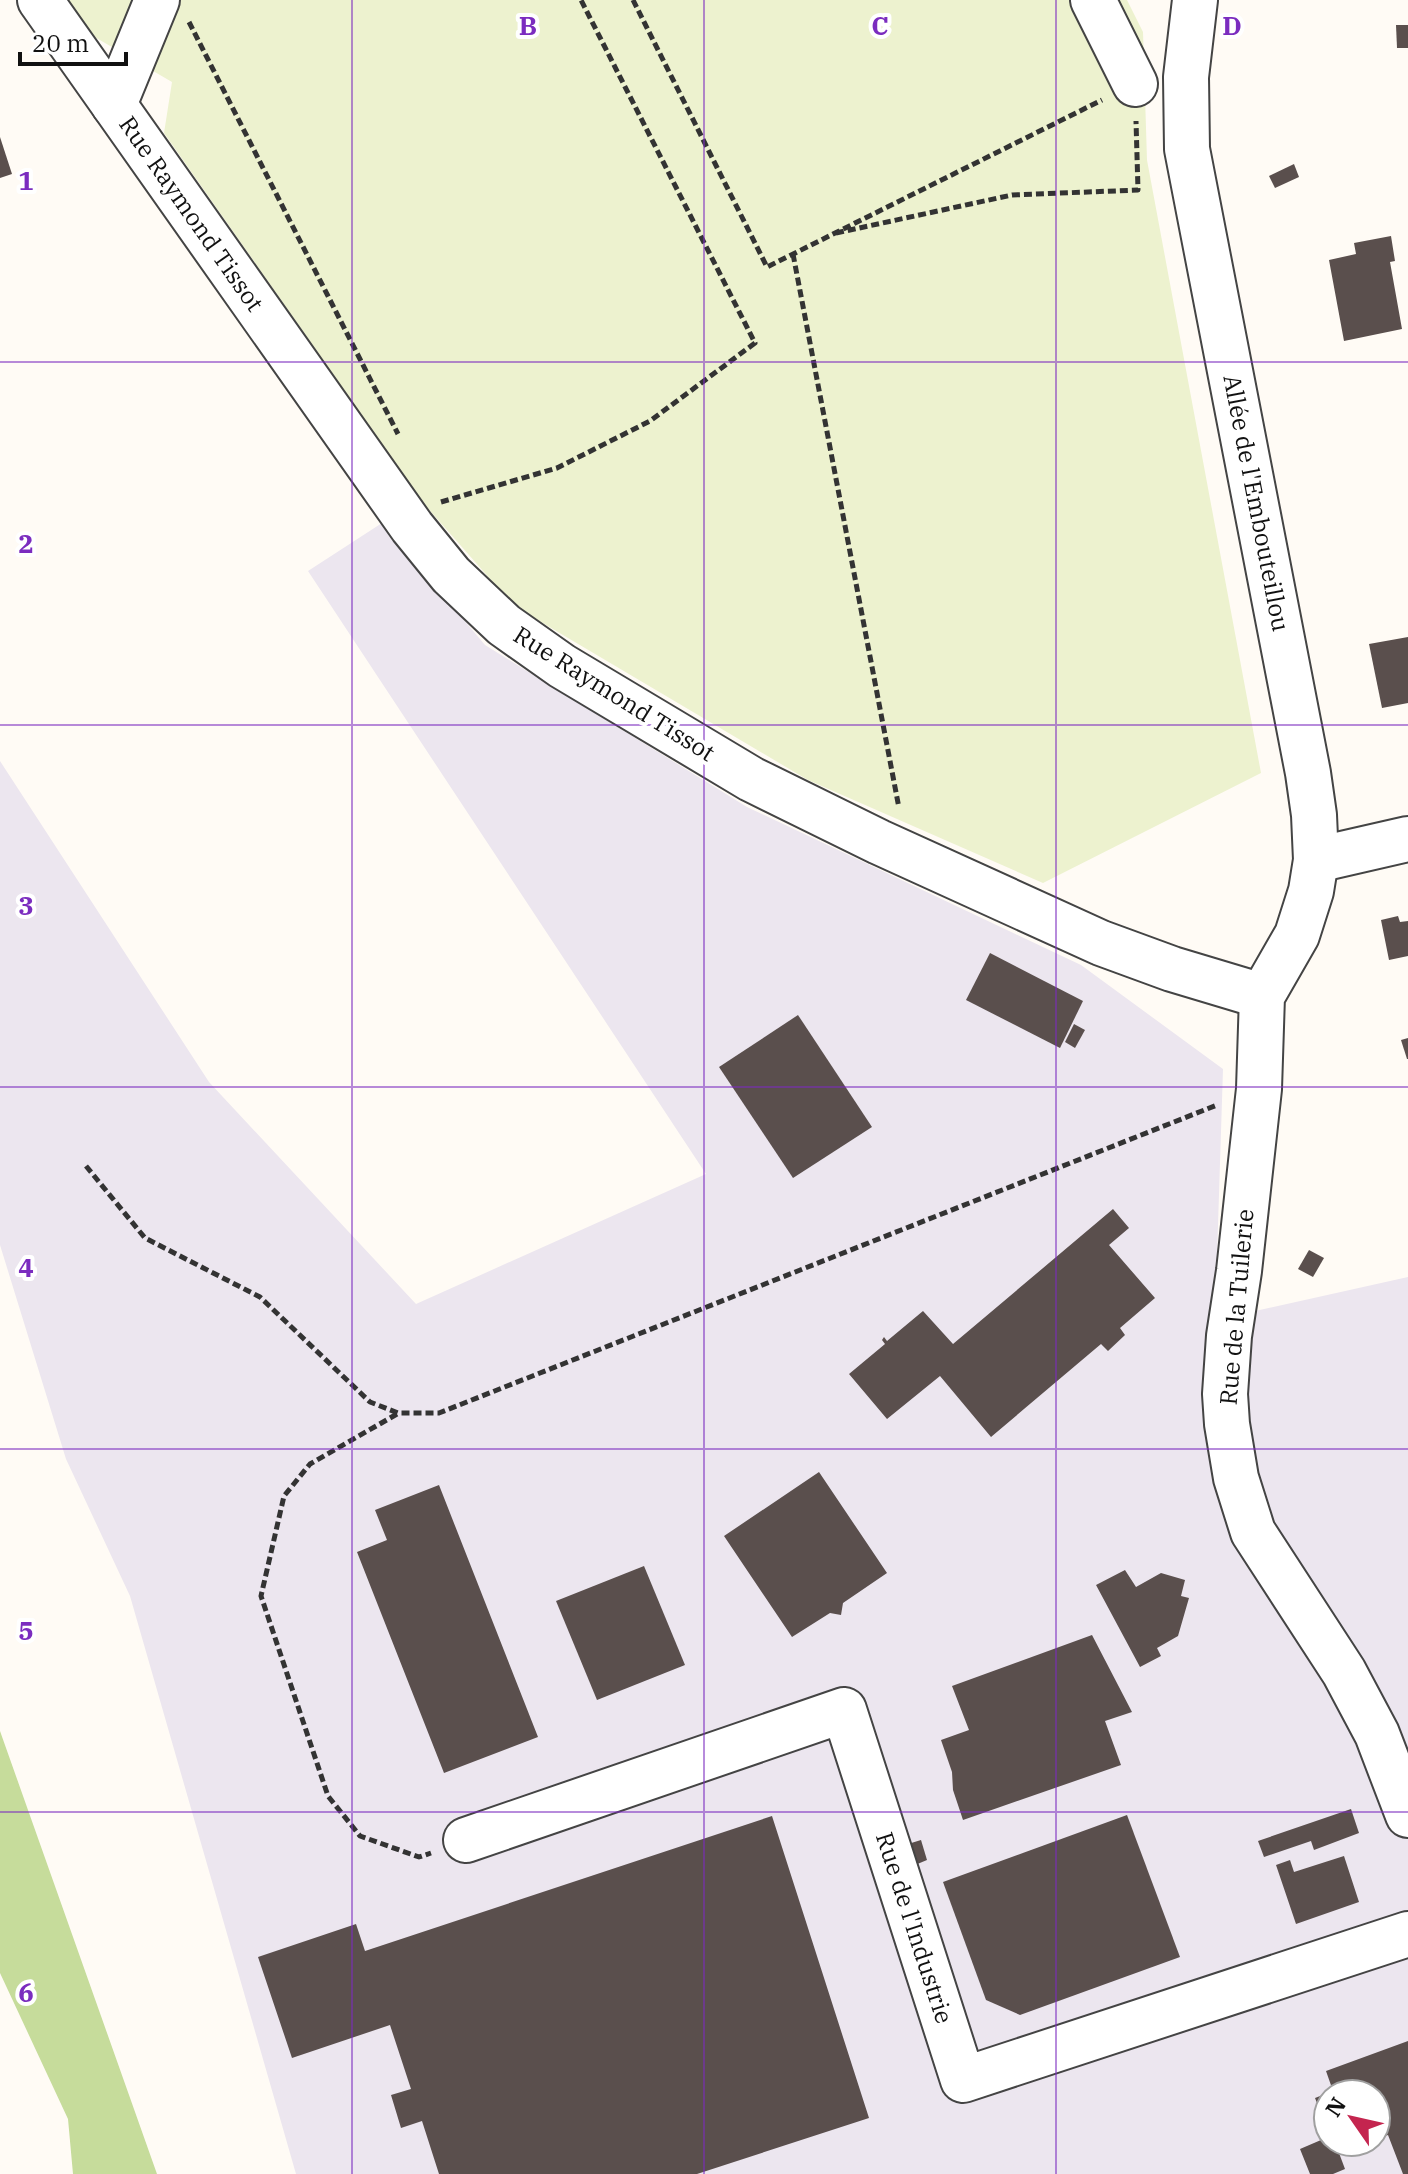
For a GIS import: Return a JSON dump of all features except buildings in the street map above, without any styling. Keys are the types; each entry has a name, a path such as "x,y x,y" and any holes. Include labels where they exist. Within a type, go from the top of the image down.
{"street":[{"name":"Rue Raymond Tissot","path":"40,0 412,527 451,575 504,625 562,666 751,779 879,842 1101,943 1172,969 1262,996"},
{"path":"1093,0 1135,84"},
{"name":"Allée de l'Embouteillou","path":"1195,0 1186,77 1187,149 1314,815 1316,860 1311,891 1297,935 1262,996"},
{"path":"114,105 171,7"},
{"path":"1316,860 1408,839"},
{"name":"Rue de la Tuilerie","path":"1262,996 1259,1089 1229,1336 1225,1394 1230,1452 1253,1532 1344,1672 1405,1796"},
{"name":"Rue de l'Industrie","path":"466,1840 844,1710 963,2080 1408,1934"}],"path":[{"path":"434,504 557,468 650,421 755,343 581,0"},
{"path":"633,0 767,267 1135,84 1138,190 1012,195 836,233"},
{"path":"171,7 398,434"},
{"path":"793,254 900,817"},
{"path":"86,1166 145,1238 260,1297 370,1402 398,1413 439,1413 1259,1089"},
{"path":"398,1413 310,1464 284,1496 261,1596 328,1796 360,1836 419,1857 466,1840"}],"shaded area":[{"path":"382,523 485,645 747,807 1081,965 1223,1069 1215,1320 1408,1277 1408,2174 296,2174 130,1596 66,1459 0,1245 0,761 209,1082 416,1304 706,1174 308,571"}],"green space":[{"path":"68,0 1127,0 1143,32 1147,160 1261,773 1043,883 808,780 514,606 424,504 164,133 172,82 93,36"},
{"path":"0,1731 157,2174 73,2174 68,2119 0,1973"}]}
